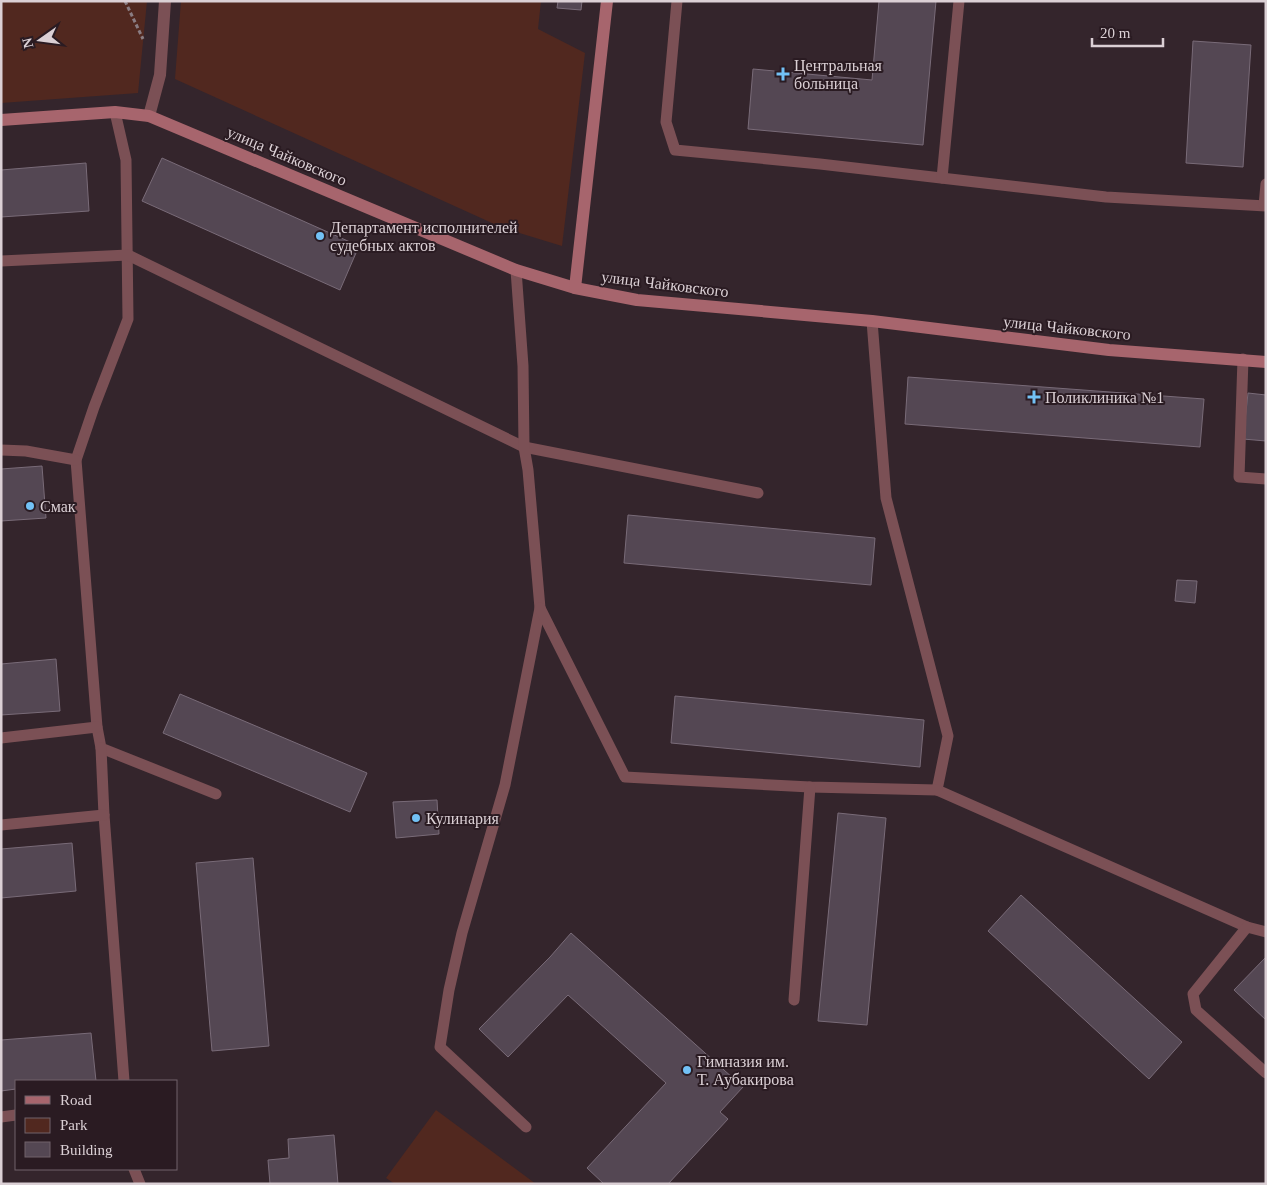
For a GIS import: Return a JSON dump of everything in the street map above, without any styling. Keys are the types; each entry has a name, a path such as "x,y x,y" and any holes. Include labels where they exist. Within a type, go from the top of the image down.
{"street":[{"path":"149,116 160,75 165,1"},
{"path":"575,288 607,1"},
{"name":"улица Чайковского","path":"1,120 115,112 149,116 516,270 575,288 637,300 872,321 1109,350 1266,362"}],"lane":[{"path":"677,1 666,122 675,150 820,164 1106,197 1265,206 1266,184"},
{"path":"942,178 959,1"},
{"path":"115,112 126,160 128,318 76,460 100,748 124,1080"},
{"path":"1,261 128,255 524,447 758,492"},
{"path":"516,270 523,366 524,447 535,538 540,608 505,785 462,933 449,990 440,1047 526,1126"},
{"path":"872,321 886,498 948,736 937,790"},
{"path":"1244,359 1239,477 1266,479"},
{"path":"1,450 26,451 76,460"},
{"path":"540,608 625,777 810,787 937,790 1247,926 1266,932"},
{"path":"1,738 97,727"},
{"path":"100,748 216,794"},
{"path":"794,1000 810,787"},
{"path":"1,825 104,815"},
{"path":"1247,926 1193,994 1196,1010 1266,1073"},
{"path":"1,1117 15,1116"},
{"path":"134,1170 140,1184"}],"green space":[{"path":"1,1 147,1 138,93 1,103"},
{"path":"181,1 541,1 538,29 585,53 562,246 503,228 175,79"},
{"path":"436,1110 536,1184 395,1184 386,1178"}],"building":[{"path":"558,1 582,1 581,10 557,8"},
{"name":"Центральная больница","path":"879,1 936,1 923,145 748,129 753,69 872,80"},
{"path":"1193,41 1251,45 1243,167 1186,163"},
{"path":"162,158 359,246 340,290 142,201"},
{"path":"86,163 89,211 1,217 1,170"},
{"path":"908,377 1204,399 1200,447 905,424"},
{"path":"1248,393 1266,395 1266,441 1243,439"},
{"path":"42,466 46,518 1,521 1,469"},
{"path":"628,515 875,538 871,585 624,563"},
{"path":"1177,580 1197,581 1195,603 1175,601"},
{"path":"56,659 60,711 1,715 1,664"},
{"path":"180,694 367,773 350,812 163,733"},
{"path":"675,696 924,720 920,767 671,743"},
{"name":"Кулинария","path":"437,800 439,834 396,838 393,802"},
{"path":"838,813 886,818 867,1025 818,1021"},
{"path":"72,843 76,891 1,898 1,849"},
{"path":"253,858 269,1046 212,1051 196,863"},
{"path":"1021,895 1182,1042 1149,1079 988,931"},
{"name":"Гимназия им. Т. Аубакирова","path":"571,933 743,1087 720,1112 728,1119 668,1184 604,1184 587,1168 666,1083 568,995 508,1057 479,1029"},
{"path":"1266,957 1266,1020 1234,990"},
{"path":"91,1033 96,1080 15,1080 15,1089 1,1091 1,1040"},
{"path":"334,1135 338,1184 270,1184 268,1160 289,1158 288,1139"}],"place":[{"name":"Центральная больница","path":"783,74"},
{"name":"Департамент исполнителей судебных актов","path":"320,236"},
{"name":"Поликлиника №1","path":"1034,397"},
{"name":"Смак","path":"30,506"},
{"name":"Кулинария","path":"416,818"},
{"name":"Гимназия им. Т. Аубакирова","path":"687,1070"}]}
